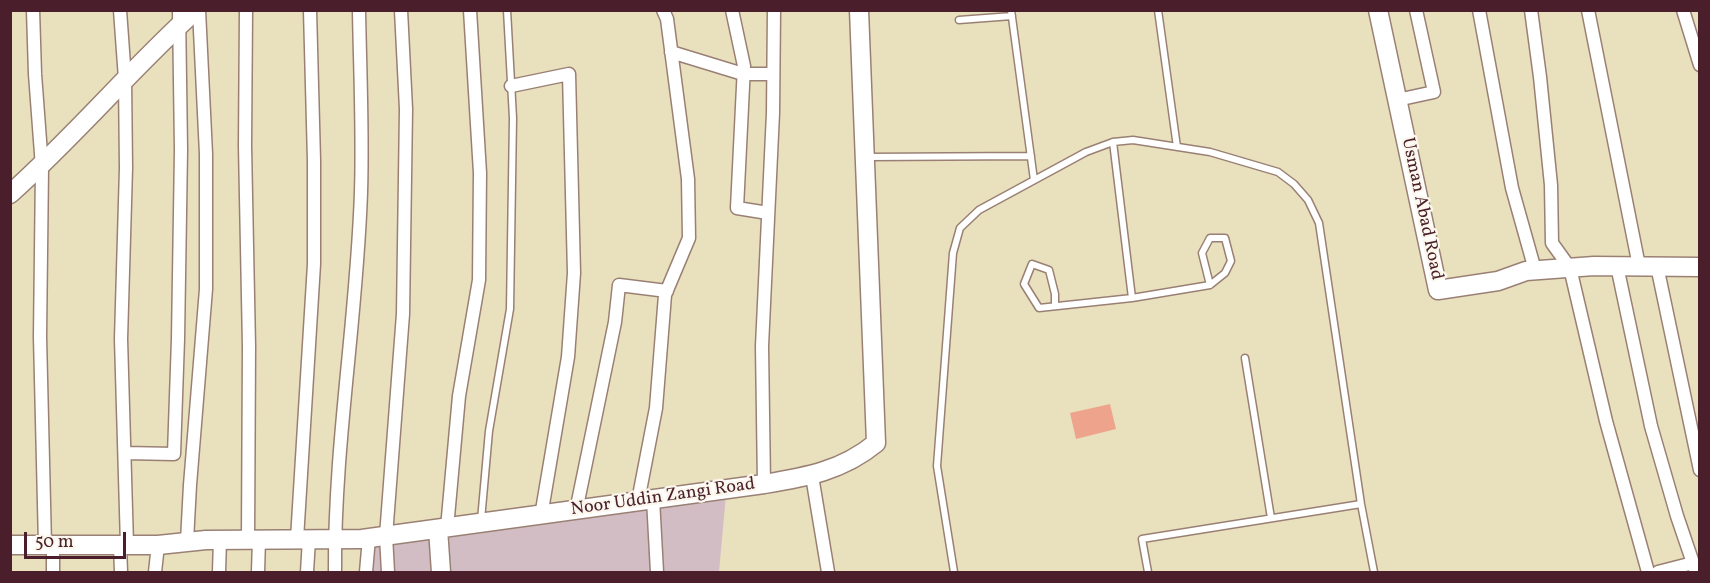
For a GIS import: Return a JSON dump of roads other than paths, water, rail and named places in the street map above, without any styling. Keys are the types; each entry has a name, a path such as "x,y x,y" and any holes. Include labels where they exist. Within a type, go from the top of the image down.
{"street":[{"path":"33,10 42,167 40,337 52,573"},
{"path":"120,10 126,168 121,339 125,453 124,545 121,573"},
{"path":"10,194 42,167 180,18 197,10 206,154 206,289 187,541"},
{"path":"246,10 245,146 249,347 254,539 258,573"},
{"path":"307,573 303,539 314,264 310,10"},
{"path":"335,573 335,539 361,191 359,10"},
{"path":"366,573 378,537 403,314 406,109 400,10"},
{"path":"441,573 443,528 459,396 479,280 480,173 470,10"},
{"path":"657,573 645,500 667,291 689,238 688,179 667,19 663,10"},
{"path":"732,10 744,66 737,208 768,213"},
{"path":"764,484 762,346 774,10"},
{"name":"Noor Uddin Zangi Road","path":"10,545 158,545 220,539 378,537 541,516 812,476 860,456 876,443 859,10"},
{"name":"Usman Abad Road","path":"1378,10 1438,290 1498,281 1535,270 1617,266 1700,267"},
{"path":"1397,100 1434,92 1416,10"},
{"path":"1479,10 1512,188 1535,270"},
{"path":"1531,10 1551,185 1552,243 1570,268 1606,421 1648,573"},
{"path":"1588,10 1648,266 1700,470"},
{"path":"1683,10 1700,65"},
{"path":"125,453 174,454 178,339 180,18"},
{"path":"671,52 743,74 773,74"},
{"path":"511,86 569,74 574,273 568,357 541,516"},
{"path":"1617,266 1651,426 1677,516 1695,568 1658,573"},
{"path":"576,511 615,322 619,285 667,291"},
{"path":"812,476 828,573"},
{"path":"378,537 388,573"},
{"path":"219,573 220,539"},
{"path":"155,573 158,545"}],"lane":[{"path":"480,523 489,431 510,309 513,118 507,10"},
{"path":"1158,10 1177,147"},
{"path":"959,20 1012,13 1034,180"},
{"path":"954,573 937,466 953,253 960,228 979,210 1086,152 1113,142 1133,140 1210,152 1278,172 1294,184 1308,200 1319,224 1361,504 1374,573"},
{"path":"1113,142 1132,298"},
{"path":"865,157 1031,156"},
{"path":"1055,306 1055,294 1049,270 1032,264 1024,284 1039,308 1132,298 1210,285 1225,273 1231,261 1225,238 1210,238 1202,253 1210,285"},
{"path":"1245,358 1271,518"},
{"path":"1148,573 1143,538 1361,504"}]}
